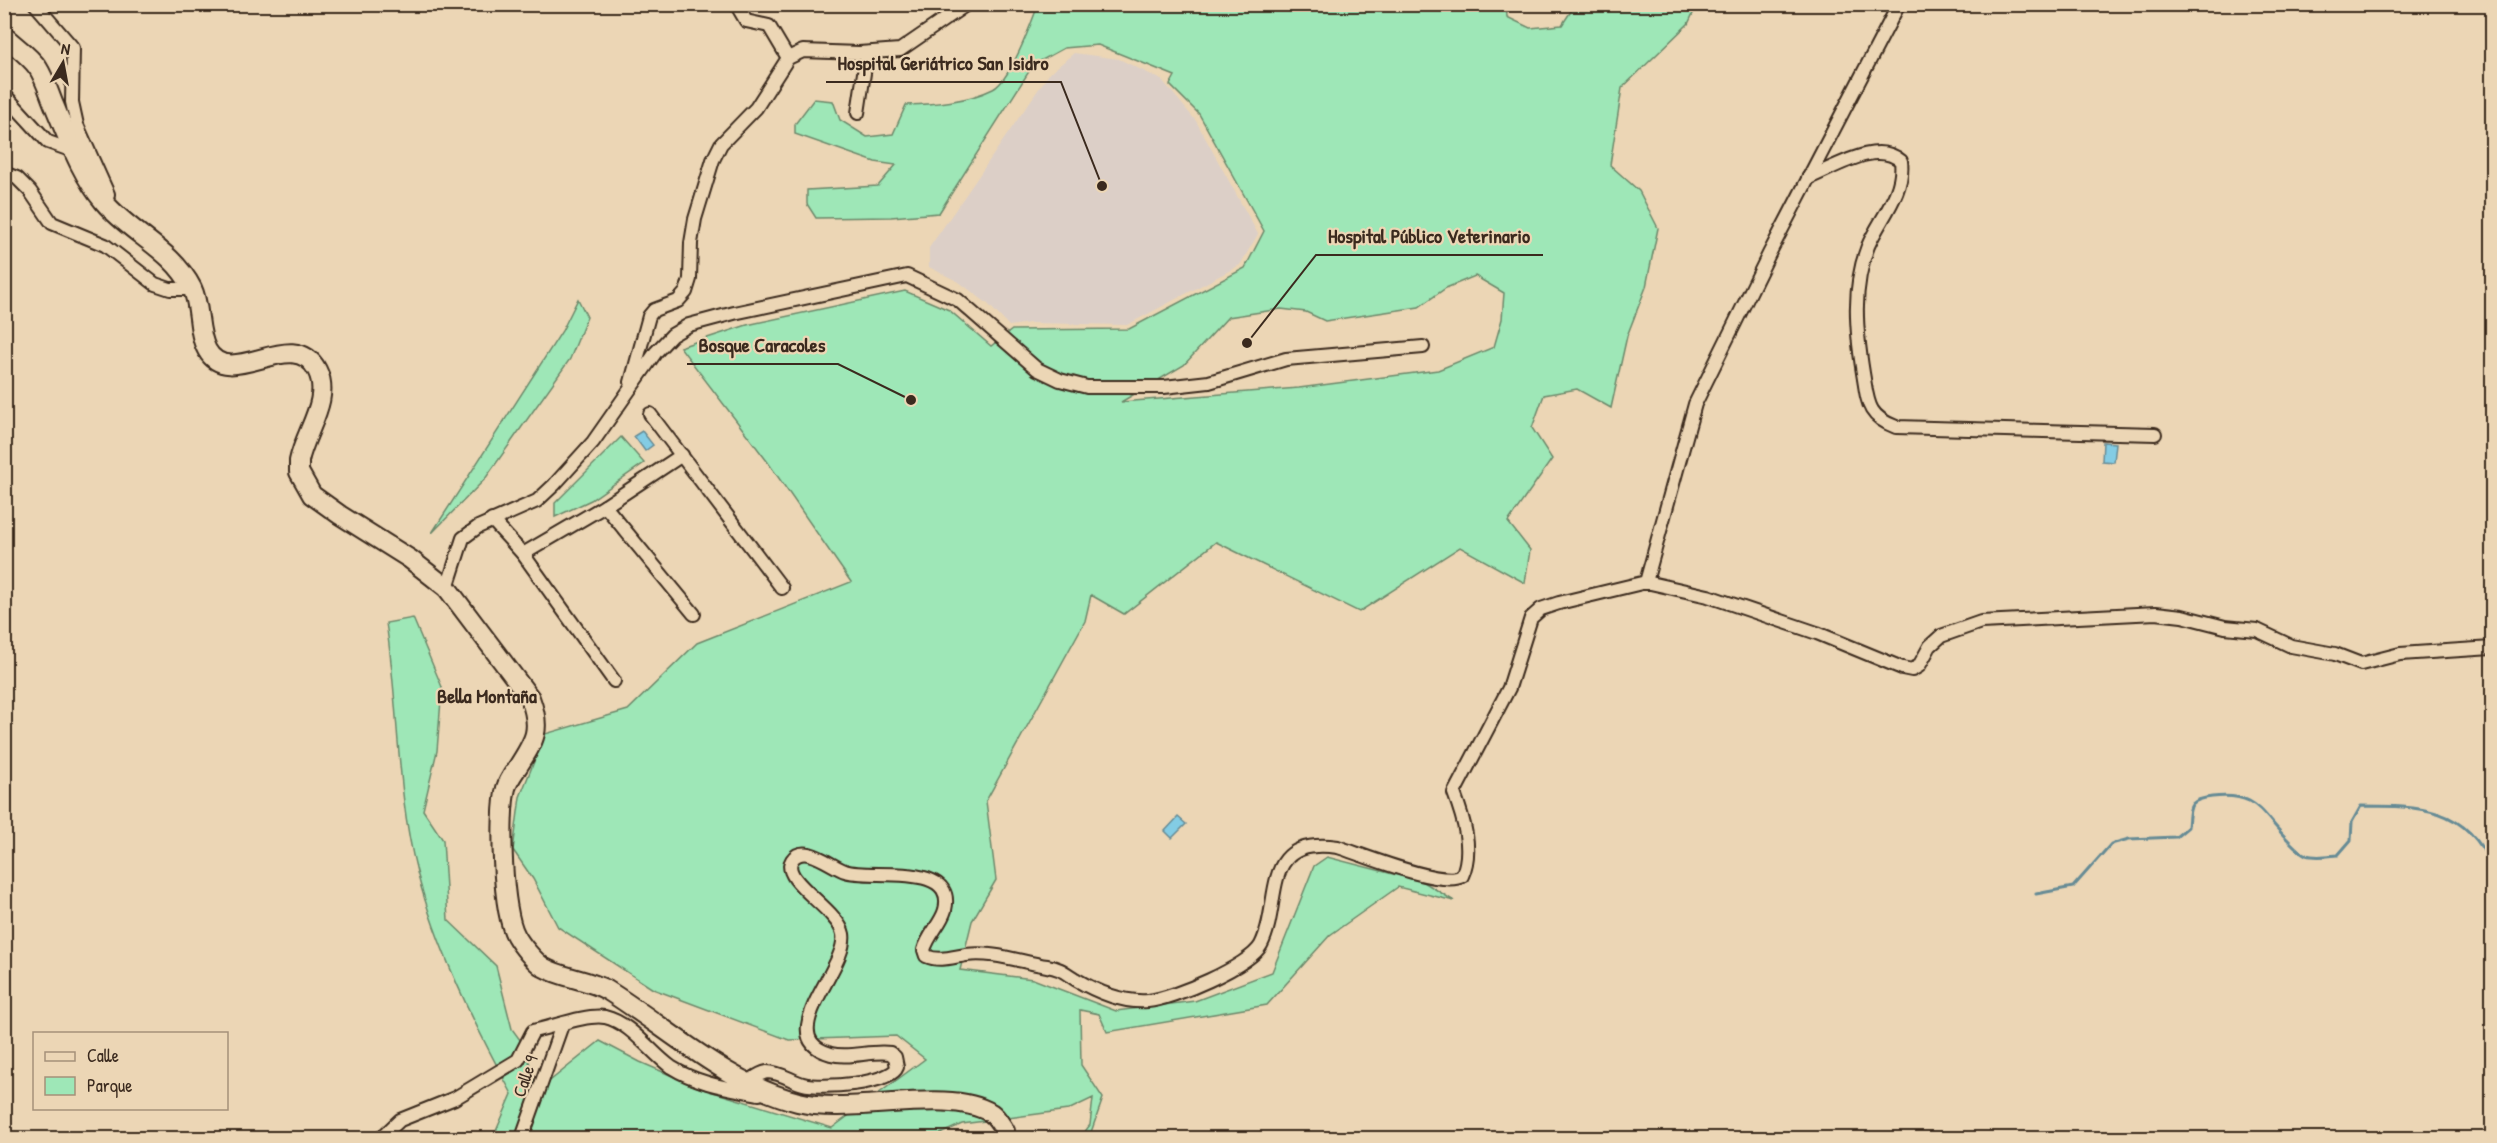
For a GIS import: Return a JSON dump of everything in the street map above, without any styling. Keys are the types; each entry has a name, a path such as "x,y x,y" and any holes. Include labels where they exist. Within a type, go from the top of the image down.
{"main road":[{"path":"4,36 39,70 90,183 106,205 175,263 193,289 207,349 214,357 224,363 234,364 283,353 296,354 306,357 316,367 322,381 322,395 302,447 299,471 312,495 327,507 410,559 447,588 530,698 537,717 537,730 531,746 506,786 503,807 506,908 516,936 542,966 604,989 747,1083 798,1102 836,1107 889,1103 969,1103 993,1114 1005,1131 1005,1138"}],"street":[{"path":"35,4 73,48 72,102 77,125 108,194 106,205"},
{"path":"736,4 746,21 769,26 788,58"},
{"path":"630,389 649,316 654,310 678,301 686,292 690,279 691,243 695,219 713,160 721,144 756,108 788,58 803,51 867,53 900,50 967,4"},
{"path":"1646,582 1695,404 1808,178 1899,4"},
{"path":"858,113 867,53"},
{"path":"4,94 48,142 76,152"},
{"path":"1808,178 1880,152 1893,154 1901,161 1903,174 1899,187 1868,246 1857,284 1856,330 1869,406 1879,421 1896,427 2155,434"},
{"path":"4,173 17,178 30,191 52,223 105,245 155,284 170,289 193,289"},
{"path":"447,588 463,538 492,520 537,501 554,485 593,442 656,352 672,335 689,325 907,276 957,300 1038,369 1060,380 1087,387 1164,387 1209,382 1286,358 1423,347"},
{"path":"650,414 782,588"},
{"path":"523,554 606,506 682,455"},
{"path":"606,506 694,614"},
{"path":"492,520 523,554 614,681"},
{"path":"747,1083 760,1074 769,1072 803,1084 834,1087 890,1076 897,1067 896,1057 890,1053 835,1055 821,1051 810,1042 807,1029 810,1014 839,959 843,935 831,911 793,879 790,866 792,860 798,855 815,855 837,868 858,875 897,873 930,879 940,887 946,899 944,912 924,950 926,956 934,960 986,955 1063,969 1074,978 1102,993 1129,1001 1150,1001 1188,991 1247,960 1256,952 1265,932 1275,877 1281,864 1307,848 1323,845 1338,847 1437,879 1456,880 1462,876 1467,858 1464,824 1454,792 1509,688 1531,618 1541,609 1559,603 1646,582 1708,596 1816,633 1912,670 1919,666 1935,640 1981,622 2156,613 2182,616 2225,627 2257,630 2284,644 2335,654 2361,664 2400,654 2493,648"},
{"path":"381,1138 400,1120 455,1098 518,1060 533,1031 592,1016 607,1018 622,1025 671,1066 702,1082 798,1102"},
{"name":"Calle 9","path":"522,1138 562,1025"}],"shaded area":[{"path":"1074,53 1119,59 1162,80 1196,121 1258,234 1240,265 1127,325 1030,323 1009,326 988,304 959,282 929,267 929,248 1049,74"}],"green space":[{"path":"1506,4 1507,17 1530,28 1562,25 1575,5 1697,5 1688,24 1622,88 1610,165 1639,191 1658,228 1646,287 1627,336 1611,408 1577,389 1544,395 1532,428 1552,459 1508,522 1530,550 1525,583 1460,547 1359,612 1216,542 1124,614 1091,595 1085,621 986,801 996,880 972,921 960,970 1033,979 1116,1011 1195,1001 1272,972 1314,866 1327,857 1424,882 1454,901 1398,887 1330,935 1267,1005 1107,1032 1099,1014 1080,1010 1081,1065 1103,1098 1089,1138 1080,1138 1090,1125 1093,1098 1068,1110 962,1124 931,1138 493,1138 512,1094 484,1041 446,958 417,872 401,779 386,623 413,618 442,687 437,751 423,810 443,840 448,920 496,966 512,1029 526,1048 536,1092 600,1041 640,1062 700,1088 832,1128 925,1059 896,1036 789,1040 653,989 558,927 533,879 513,850 520,797 545,734 628,710 697,643 851,582 767,461 680,347 747,325 905,291 949,310 991,346 1012,330 1129,329 1245,268 1264,231 1199,114 1170,85 1175,76 1098,45 1064,48 1033,65 939,213 891,217 816,218 807,204 807,190 878,186 896,165 875,162 795,134 795,124 814,99 833,101 840,120 867,137 893,134 906,105 961,100 993,89 1000,84 1020,51 1038,5","holes":["1475,276 1504,293 1502,319 1494,347 1438,370 1299,388 1121,402 1184,365 1228,317 1281,309 1306,312 1325,321 1419,307 1446,288"]},
{"path":"578,299 587,317 570,359 485,479 432,533 562,331"},
{"path":"621,437 644,463 591,500 555,517 555,503"}],"water":[{"path":"642,431 653,445 645,451 634,436"},
{"path":"2103,442 2116,443 2114,462 2102,461"},
{"path":"1178,817 1186,824 1172,838 1165,831"}],"waterway":[{"path":"2036,894 2073,887 2111,844 2129,839 2176,837 2188,827 2189,813 2194,802 2227,796 2249,801 2263,812 2299,850 2306,855 2314,856 2338,855 2351,840 2352,822 2361,806 2421,809 2455,821 2469,832 2482,847 2492,867"}],"place":[{"name":"Hospital Geriátrico San Isidro","path":"1102,186"},
{"name":"Hospital Público Veterinario","path":"1247,343"},
{"name":"Bosque Caracoles","path":"911,400"}],"district":[{"name":"Bella Montaña","path":"487,695"}]}
